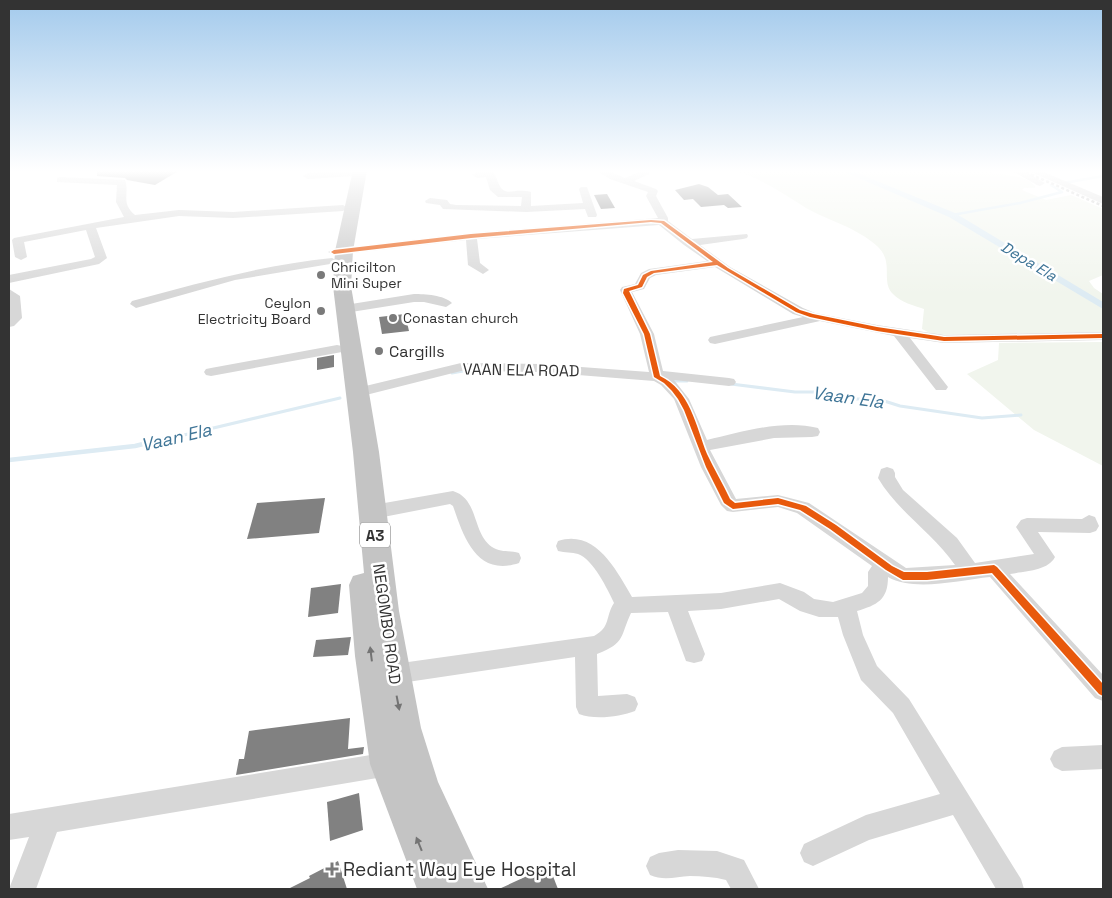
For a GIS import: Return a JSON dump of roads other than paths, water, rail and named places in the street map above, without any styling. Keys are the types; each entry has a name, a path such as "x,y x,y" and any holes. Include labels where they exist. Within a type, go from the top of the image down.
{"highway":[{"name":"NEGOMBO ROAD","path":"343,212 337,255 358,392 383,611 403,728 420,782 436,823 467,889"},
{"name":"NEGOMBO ROAD","path":"346,212 331,287 351,454 371,656 389,764 438,889"}],"street":[{"path":"125,212 132,218"},
{"path":"22,257 18,240 132,218 217,212 233,215 282,212"},
{"path":"590,212 602,226"},
{"path":"660,212 663,218 662,222"},
{"path":"136,304 234,277 337,255 472,236 662,222 717,263 798,311 821,318 900,333 957,340 1103,336"},
{"path":"9,279 95,262 101,258 90,226"},
{"path":"472,236 474,265 483,270"},
{"path":"688,243 743,236"},
{"path":"717,263 653,272 645,276 640,286 626,290 647,334 657,376 674,387 685,405 701,447 727,501 733,506 778,501 803,508 903,576 970,572 1043,560 1046,557 1027,531 1025,527 1027,525 1090,526 1089,522"},
{"path":"9,293 14,296 16,318 9,323"},
{"path":"345,309 414,298 424,298 446,303"},
{"path":"715,340 821,318"},
{"path":"900,333 941,387"},
{"path":"211,372 338,349"},
{"name":"VAAN ELA ROAD","path":"358,392 461,367 540,368 657,376 674,375 728,382"},
{"path":"701,447 747,437 798,430 812,432"},
{"path":"887,473 886,478 897,494 950,543 970,572"},
{"path":"373,512 453,497 461,503 472,534 485,552 503,560 512,558"},
{"path":"565,546 580,547 592,553 609,576 626,605"},
{"path":"394,674 596,645 609,639 616,631 621,609 626,605 721,601 780,591 820,609 833,610 869,599 878,588 878,572 882,563"},
{"path":"994,569 1103,690"},
{"path":"675,604 694,654"},
{"path":"846,606 853,636 867,668 881,688 901,706 1011,889"},
{"path":"586,647 587,707 627,704"},
{"path":"1062,759 1103,757"},
{"path":"9,827 389,764"},
{"path":"813,853 866,828 958,801"},
{"path":"23,889 48,821"},
{"path":"660,866 718,863 735,869 746,889"}],"waterway":[{"name":"Depa Ela","path":"945,212 1103,306"},
{"path":"952,215 970,212"},
{"name":"Vaan Ela","path":"452,373 468,370"},
{"name":"Vaan Ela","path":"675,381 687,381"},
{"name":"Vaan Ela","path":"731,384 795,392 826,392 846,399 878,399 900,406 982,418 1021,415"},
{"name":"Vaan Ela","path":"167,439 340,398"},
{"name":"Vaan Ela","path":"9,460 135,446 172,437"}],"place":[{"name":"Chricilton Mini Super","path":"321,275"},
{"name":"Ceylon Electricity Board","path":"321,311"},
{"name":"Conastan church","path":"393,318"},
{"name":"Cargills","path":"379,351"},
{"name":"Rediant Way Eye Hospital","path":"332,869"}]}
